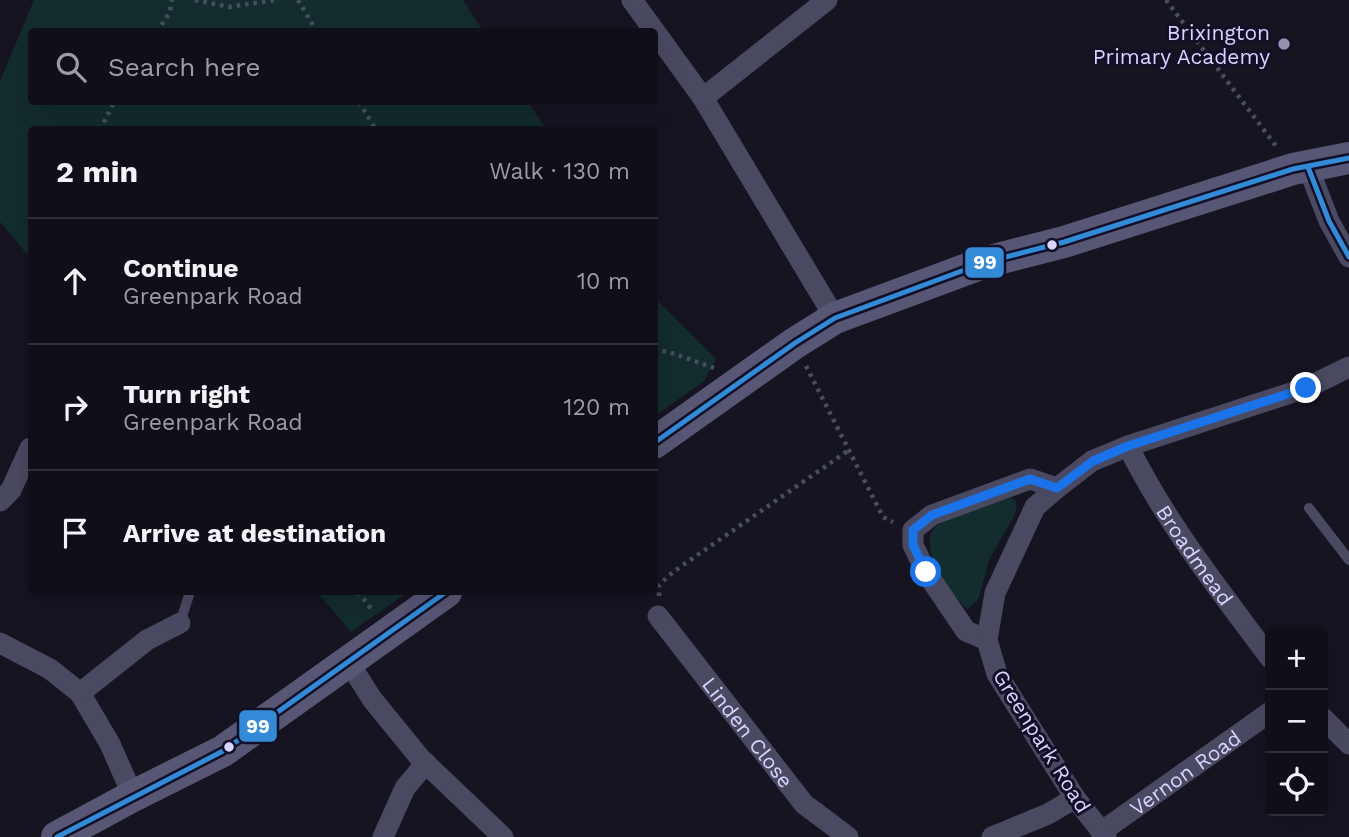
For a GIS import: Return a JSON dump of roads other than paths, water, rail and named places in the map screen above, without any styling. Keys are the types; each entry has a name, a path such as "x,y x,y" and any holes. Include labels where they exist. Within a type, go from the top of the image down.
{"street":[{"path":"632,0 652,28"},
{"path":"703,98 827,0"},
{"path":"658,36 703,98 835,318"},
{"path":"658,440 795,343 835,318 986,262 1064,242 1301,168 1349,158"},
{"path":"1301,168 1349,257"},
{"name":"Greenpark Road","path":"1103,834 997,674 987,640 995,593 1035,507 1093,461 1128,446 1306,388 1349,367"},
{"name":"Broadmead","path":"1128,446 1146,482 1186,544 1265,651"},
{"path":"0,501 11,490 28,454"},
{"path":"987,640 966,631 926,572 913,545 913,530 932,515 1030,479 1057,488"},
{"path":"57,837 223,751 442,595"},
{"name":"Linden Close","path":"658,616 804,804 848,837"},
{"path":"80,693 147,640 180,623"},
{"path":"0,643 50,669 80,693 110,744 133,796"},
{"path":"348,661 372,699 426,763 503,837"},
{"name":"Vernon Road","path":"1103,834 1265,716"},
{"path":"1328,724 1349,744"},
{"path":"383,837 405,788 426,763"},
{"path":"992,837 1048,814 1076,797"}],"lane":[{"path":"1309,508 1349,560"},
{"path":"180,623 189,595"}],"place":[{"name":"Brixington Primary Academy","path":"1284,44"}]}
